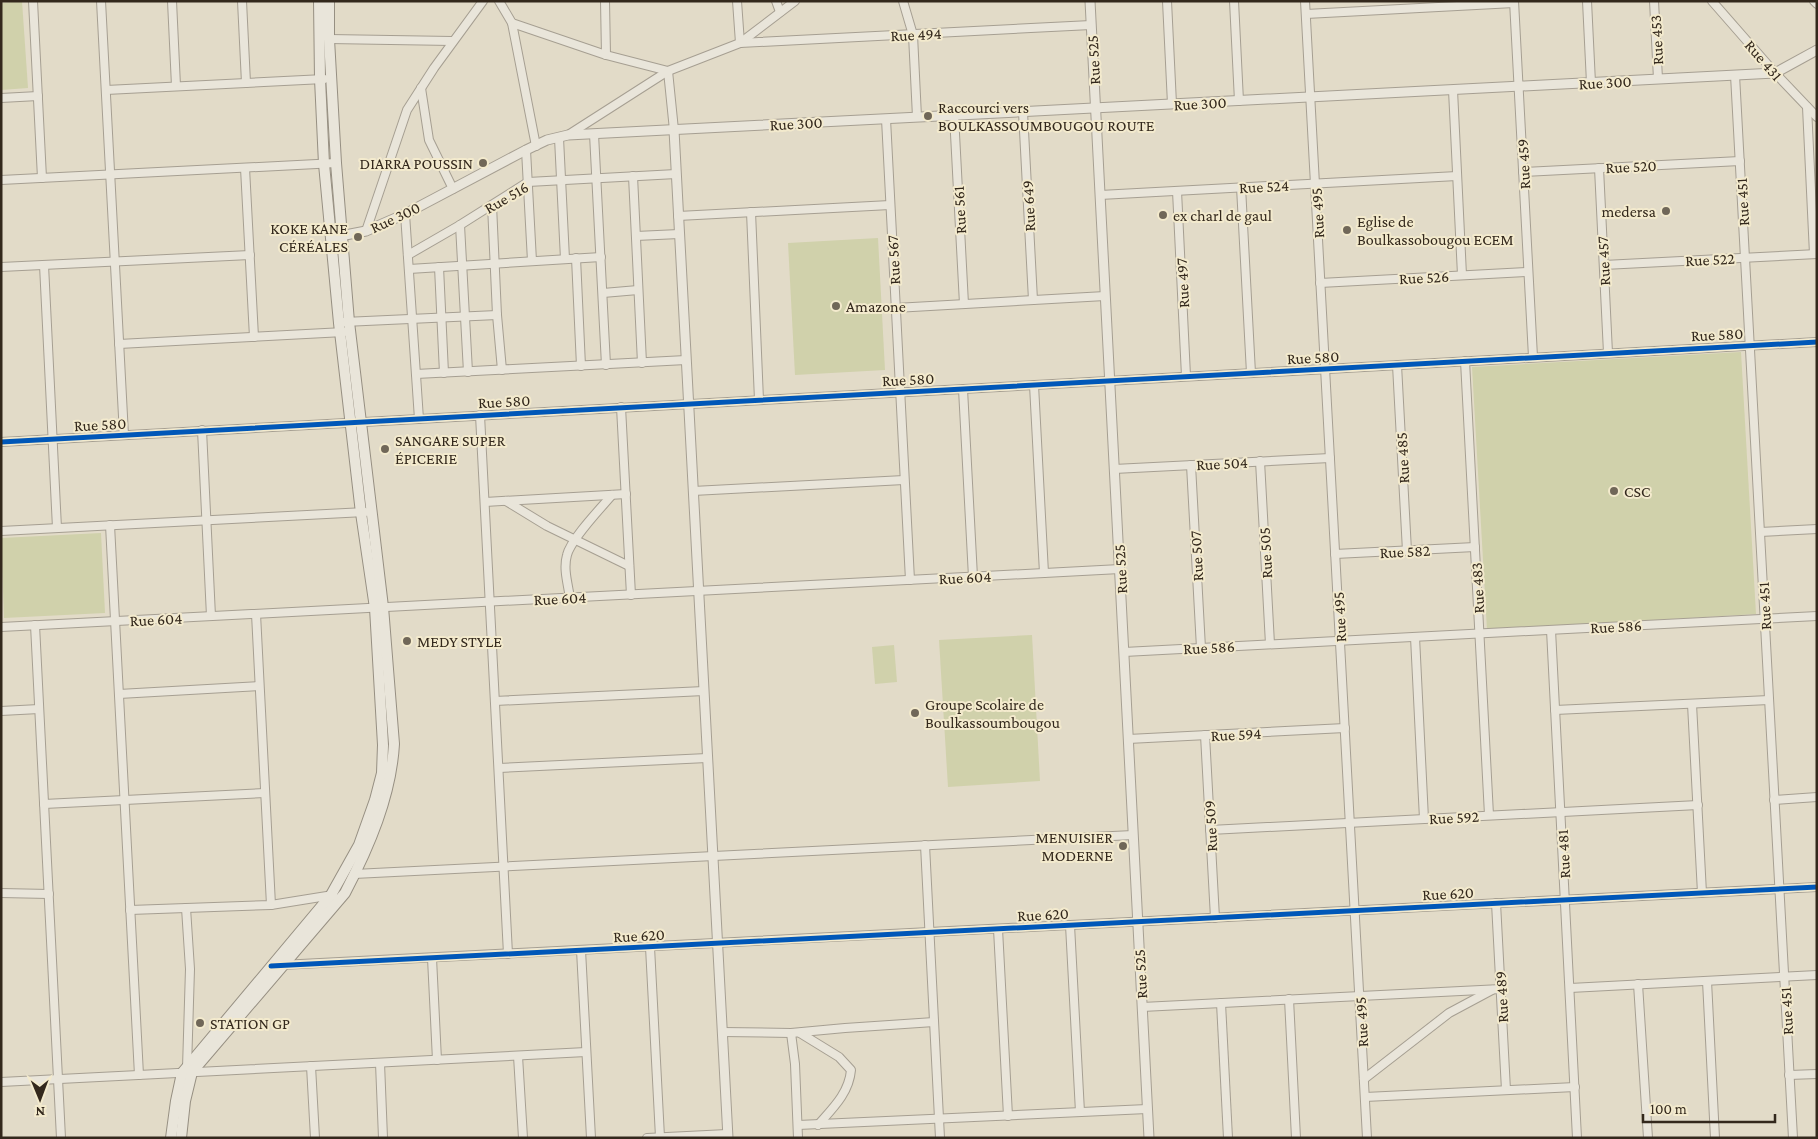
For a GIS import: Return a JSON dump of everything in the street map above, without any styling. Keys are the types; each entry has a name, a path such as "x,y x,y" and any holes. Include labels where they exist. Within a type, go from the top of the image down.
{"main road":[{"path":"181,1138 187,1071 284,965 344,893 374,828 383,803 393,760 394,744 379,607 336,237 324,164 319,1"},
{"path":"329,1 329,40 336,163 336,237"},
{"path":"172,1138 176,1101 187,1071 331,895 358,845 375,800 382,773 383,745 379,607"}],"street":[{"path":"33,1 42,178"},
{"path":"101,1 124,435"},
{"path":"172,1 176,86"},
{"path":"242,1 246,83"},
{"path":"366,231 407,110 452,41 484,1"},
{"path":"499,1 512,23 536,146"},
{"path":"605,1 606,55"},
{"path":"737,1 740,44"},
{"path":"776,1 780,12"},
{"path":"565,259 561,180 563,137 668,71 740,44 796,1"},
{"path":"903,1 913,34 917,117"},
{"name":"Rue 525","path":"1090,1 1149,1138"},
{"path":"1167,1 1172,104"},
{"path":"1234,1 1239,101"},
{"name":"Rue 495","path":"1305,1 1367,1138"},
{"path":"1374,1 1374,10"},
{"path":"1587,1 1591,83"},
{"name":"Rue 453","path":"1654,1 1658,79"},
{"name":"Rue 431","path":"1712,1 1775,73 1817,117"},
{"path":"1814,1 1817,4"},
{"path":"1306,14 1514,2"},
{"name":"Rue 459","path":"1514,2 1533,357"},
{"path":"512,23 606,55 668,71"},
{"name":"Rue 494","path":"740,44 1091,26"},
{"path":"329,40 452,41"},
{"name":"Rue 300","path":"336,237 366,231 405,214 526,150 547,140 563,137 1775,73 1817,50"},
{"path":"647,1138 728,1136 674,130 668,71"},
{"name":"Rue 451","path":"1735,75 1793,1138"},
{"path":"106,90 331,78"},
{"path":"421,88 429,140 453,189"},
{"path":"1453,90 1462,276"},
{"path":"1,98 38,96"},
{"path":"1806,107 1815,254"},
{"name":"Rue 649","path":"1023,112 1033,300"},
{"name":"Rue 561","path":"954,115 964,304"},
{"name":"Rue 567","path":"886,119 910,580"},
{"path":"594,134 606,365"},
{"path":"526,150 532,261"},
{"name":"Rue 520","path":"1523,172 1740,161"},
{"path":"1,180 336,163"},
{"path":"246,168 254,337"},
{"name":"Rue 457","path":"1599,168 1608,353"},
{"name":"Rue 516","path":"408,255 528,182 676,174"},
{"path":"632,176 642,363"},
{"name":"Rue 524","path":"1100,194 1457,176"},
{"path":"1241,187 1250,373"},
{"name":"Rue 497","path":"1177,191 1186,376"},
{"path":"492,205 497,315 502,370"},
{"path":"678,216 890,205"},
{"path":"751,212 759,400"},
{"path":"405,214 419,419"},
{"path":"460,225 468,372"},
{"path":"636,236 679,234"},
{"name":"Rue 522","path":"1604,265 1815,254"},
{"path":"1,267 250,255"},
{"path":"409,269 601,257"},
{"path":"576,258 581,366"},
{"path":"44,265 57,528"},
{"path":"439,267 444,373"},
{"name":"Rue 526","path":"1320,283 1528,272"},
{"path":"603,293 638,290"},
{"path":"896,308 1105,296"},
{"path":"119,344 254,337 413,319 497,315"},
{"name":"Rue 580","path":"1,442 1817,342"},
{"path":"416,374 686,360"},
{"name":"Rue 483","path":"1465,361 1489,815"},
{"name":"Rue 485","path":"1398,365 1407,550"},
{"path":"1034,385 1044,573"},
{"path":"963,389 973,577"},
{"path":"621,408 631,594"},
{"path":"480,415 508,954"},
{"path":"202,430 211,616"},
{"name":"Rue 504","path":"1114,469 1330,458"},
{"name":"Rue 505","path":"1260,462 1270,644"},
{"name":"Rue 507","path":"1191,465 1201,648"},
{"path":"693,491 904,480"},
{"path":"485,502 626,494"},
{"path":"570,598 566,572 566,556 570,546 612,495"},
{"path":"506,500 526,514 629,566"},
{"path":"1,531 367,512"},
{"path":"110,526 139,1075"},
{"path":"1760,532 1817,529"},
{"name":"Rue 582","path":"1335,554 1475,547"},
{"name":"Rue 604","path":"1,627 1120,570"},
{"path":"256,614 271,905"},
{"name":"Rue 586","path":"1124,652 1817,616"},
{"path":"35,625 61,1138"},
{"name":"Rue 481","path":"1551,630 1578,1138"},
{"path":"1415,636 1424,819"},
{"path":"119,694 259,686"},
{"path":"495,702 704,691"},
{"path":"1555,710 1769,700"},
{"path":"1692,704 1702,893"},
{"path":"1,711 39,709"},
{"name":"Rue 594","path":"1128,739 1344,728"},
{"name":"Rue 509","path":"1205,735 1215,918"},
{"path":"498,768 707,758"},
{"path":"44,804 265,793"},
{"path":"1774,800 1817,797"},
{"name":"Rue 592","path":"1210,830 1698,805"},
{"path":"354,874 1133,834"},
{"path":"925,845 940,1138"},
{"name":"Rue 620","path":"271,966 1817,887"},
{"path":"1,893 49,894"},
{"path":"130,910 271,905 344,893"},
{"name":"Rue 489","path":"1496,903 1497,989 1506,1090"},
{"path":"186,908 190,969 187,1071"},
{"path":"1070,925 1080,1112"},
{"path":"998,929 1008,1116"},
{"path":"650,947 660,1137"},
{"path":"581,950 591,1138"},
{"path":"432,958 437,1060"},
{"path":"1570,988 1817,975"},
{"path":"1707,981 1715,1138"},
{"path":"1638,984 1648,1138"},
{"path":"1142,1007 1497,989"},
{"path":"1364,1079 1449,1013 1497,989"},
{"path":"1289,1000 1296,1138"},
{"path":"1221,1003 1228,1138"},
{"path":"722,1032 791,1034 934,1022"},
{"path":"800,1033 839,1057 850,1070 850,1082 838,1102 818,1124"},
{"path":"791,1034 795,1064 798,1138"},
{"path":"1,1082 586,1052"},
{"path":"518,1056 523,1138"},
{"path":"380,1063 384,1138"},
{"path":"311,1066 314,1138"},
{"path":"1789,1075 1817,1074"},
{"path":"1365,1097 1575,1087"},
{"path":"798,1126 1147,1109"}],"green space":[{"path":"22,1 28,88 1,90 1,3"},
{"name":"Amazone","path":"878,238 885,370 795,375 788,243"},
{"name":"CSC","path":"1741,352 1756,614 1487,630 1472,367"},
{"path":"101,533 105,613 4,618 1,538"},
{"path":"1032,635 1040,781 948,787 939,640"},
{"path":"894,645 897,682 875,684 872,647"}],"cycle path":[{"path":"1,442 1817,342"},
{"path":"271,966 1817,887"}],"place":[{"name":"Raccourci vers BOULKASSOUMBOUGOU ROUTE","path":"928,116"},
{"name":"DIARRA POUSSIN","path":"483,163"},
{"name":"medersa","path":"1666,211"},
{"name":"ex charl de gaul","path":"1163,215"},
{"name":"Eglise de Boulkassobougou ECEM","path":"1347,230"},
{"name":"KOKE KANE CÉRÉALES","path":"358,237"},
{"name":"Amazone","path":"836,306"},
{"name":"SANGARE SUPER ÉPICERIE","path":"385,449"},
{"name":"CSC","path":"1614,491"},
{"name":"MEDY STYLE","path":"407,641"},
{"name":"Groupe Scolaire de Boulkassoumbougou","path":"915,713"},
{"name":"MENUISIER MODERNE","path":"1123,846"},
{"name":"STATION GP","path":"200,1023"}]}
